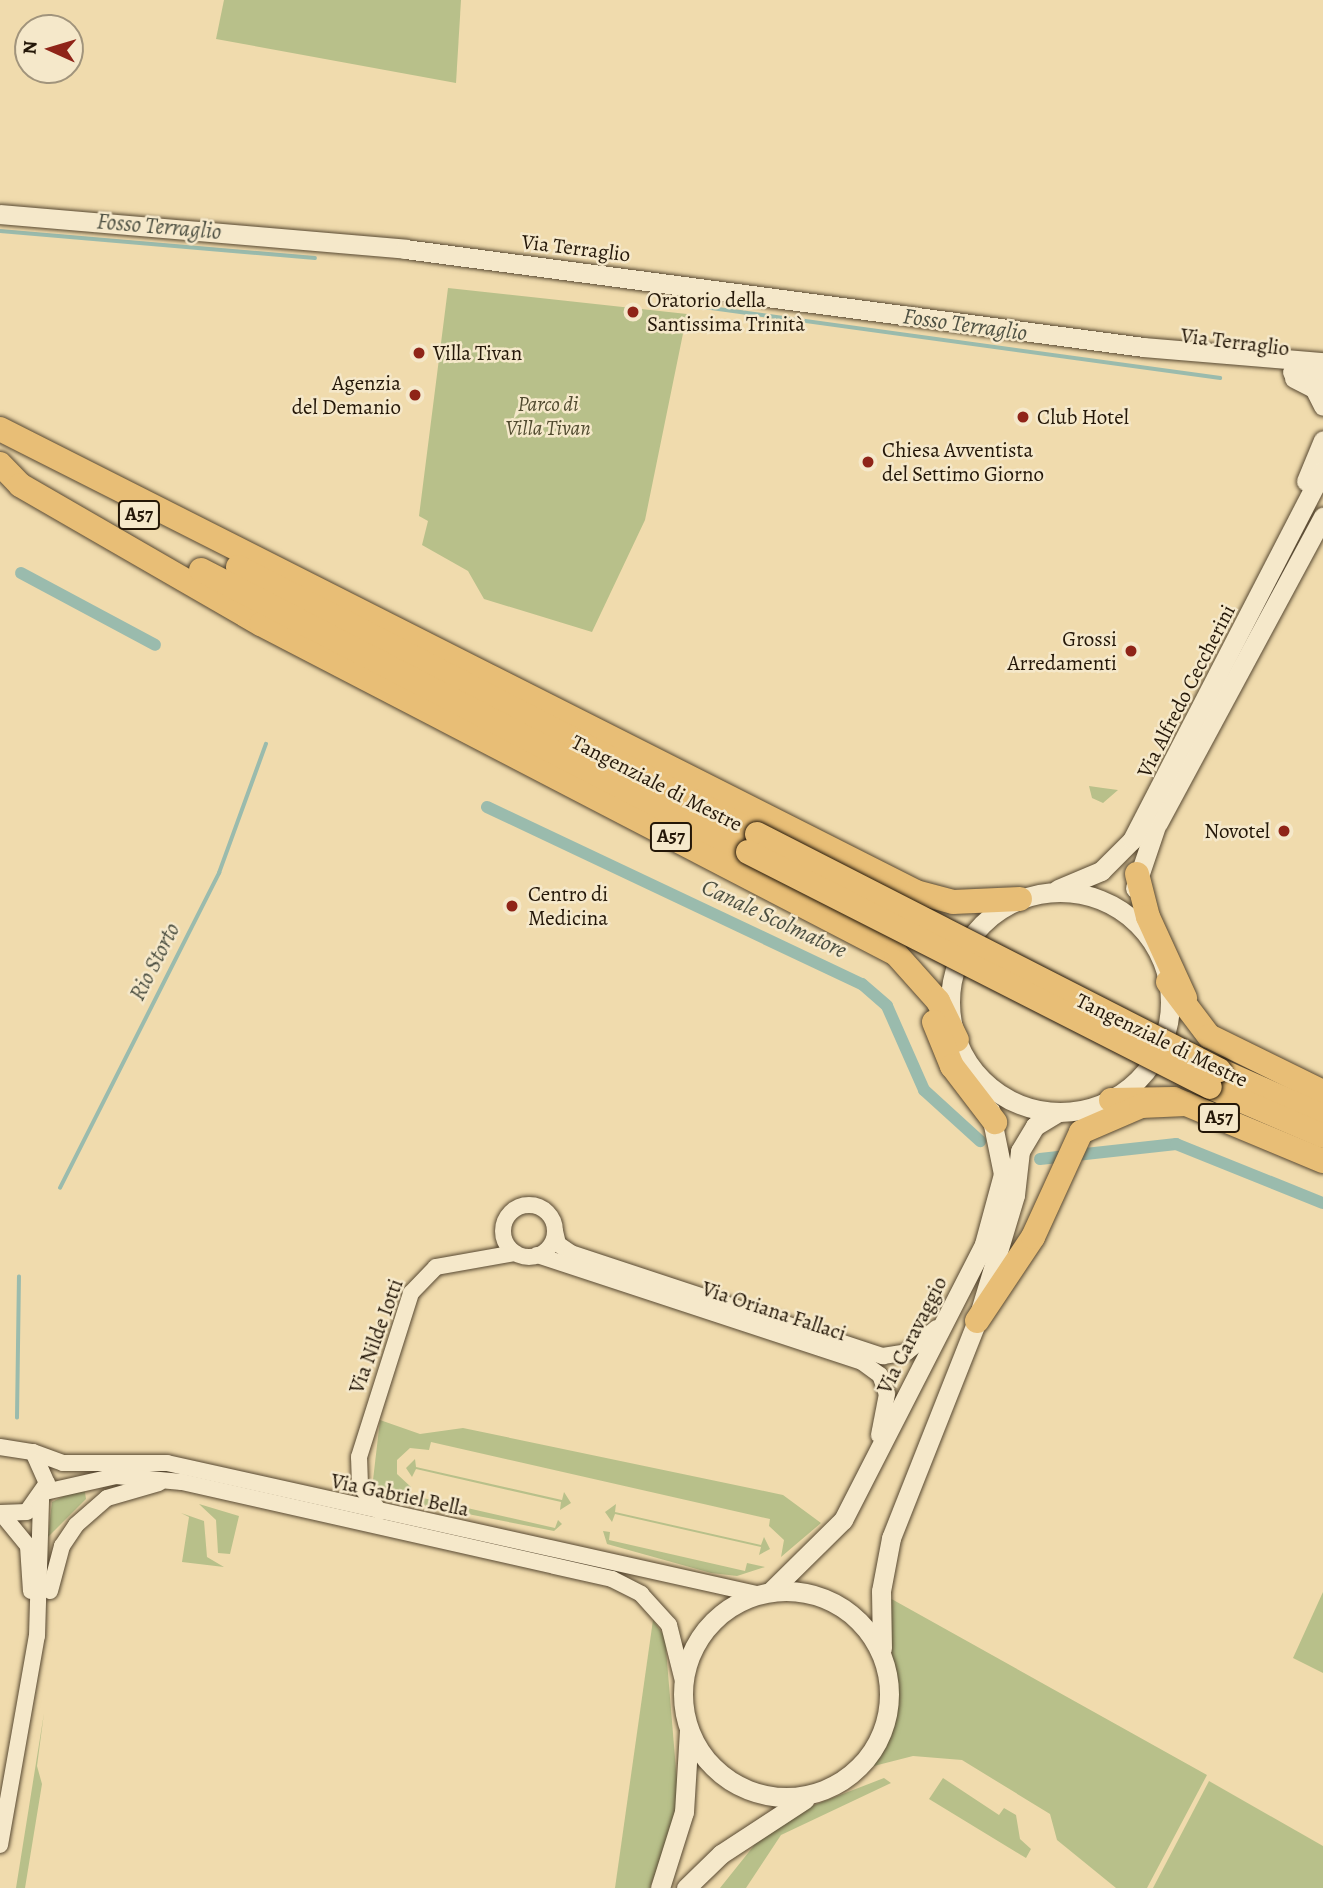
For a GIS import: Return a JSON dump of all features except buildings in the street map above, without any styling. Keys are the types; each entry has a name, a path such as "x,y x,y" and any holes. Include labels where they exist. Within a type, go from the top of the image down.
{"highway":[{"name":"Tangenziale di Mestre","path":"0,431 96,492 278,599"},
{"name":"Tangenziale di Mestre","path":"0,456 1215,1078 1323,1136"},
{"name":"A57","path":"0,464 20,485 278,599 363,643 896,954 923,981 957,1040"},
{"name":"A57","path":"363,643 916,892 953,902 1020,899"},
{"path":"1137,874 1148,917 1184,996 1219,1042"},
{"name":"A57","path":"923,981 948,1060 995,1122"},
{"path":"1168,982 1185,1012 1219,1042 1323,1092"},
{"name":"Tangenziale di Mestre","path":"1215,1078 1323,1116"},
{"name":"A57","path":"1111,1100 1186,1104 1323,1161"},
{"path":"977,1321 1034,1237 1081,1132 1141,1106 1186,1104"}],"main road":[{"name":"Via Terraglio","path":"0,214 405,248 1143,347 1315,363"},
{"name":"Via Terraglio","path":"1143,347 1239,367 1323,378"},
{"path":"1315,363 1323,353"},
{"path":"1239,367 1303,381 1323,406"},
{"path":"1144,834 1323,440"},
{"name":"Via Alfredo Ceccherini","path":"1280,569 1323,470"},
{"name":"Via Alfredo Ceccherini","path":"1153,943 1136,905 1137,874 1144,834 1280,569 1323,492"},
{"path":"1144,834 1208,740 1323,517"},
{"name":"Via Alfredo Ceccherini","path":"1047,892 1101,870 1144,834"},
{"path":"686,1888 721,1854 817,1793 846,1779 875,1746 889,1704 880,1608 888,1548 977,1321 1015,1195 1020,1151 1035,1126 1058,1112 1111,1100 1139,1079 1159,1050 1169,1017 1168,982 1153,943 1111,904 1080,893 1047,892 1020,899 984,922 959,960 950,995 957,1040 972,1067 1009,1100 1058,1112"},
{"name":"Via Caravaggio","path":"764,1593 833,1533 860,1490 947,1317 1000,1197 1003,1154 995,1122 972,1067"},
{"path":"660,1888 684,1812 689,1731 683,1681 707,1626 764,1593 802,1591 846,1609 883,1660"},
{"path":"689,1731 709,1764 741,1787 778,1798 817,1793"}],"street":[{"path":"484,1262 503,1233 507,1218 526,1205 548,1213 555,1231 537,1255 515,1252 503,1233"},
{"name":"Via Oriana Fallaci","path":"555,1231 558,1244 571,1253 883,1356 916,1348 947,1317"},
{"name":"Via Nilde Iotti","path":"357,1475 367,1423 411,1293 436,1267 484,1262 515,1252"},
{"name":"Via Oriana Fallaci","path":"537,1255 872,1367 884,1383 888,1410 860,1490"},
{"name":"Via Gabriel Bella","path":"2,1445 63,1462 167,1463 324,1500 764,1593"},
{"path":"0,1845 37,1636 44,1466 33,1452"},
{"path":"324,1500 357,1475 380,1512"},
{"name":"Via Gabriel Bella","path":"0,1513 27,1511 43,1496 116,1476 174,1481 612,1579 641,1594 669,1625 683,1681"},
{"name":"Via Gabriel Bella","path":"37,1636 47,1620 62,1546 76,1525 107,1499 174,1481"},
{"path":"0,1513 28,1546 32,1579 0,1822"}],"green space":[{"path":"224,0 461,0 456,83 216,39"},
{"name":"Parco di Villa Tivan","path":"448,288 687,314 645,520 592,632 484,599 468,571 422,545 428,521 419,516"},
{"path":"1089,786 1118,790 1103,803 1092,798"},
{"path":"380,1420 420,1434 463,1428 783,1495 821,1523 781,1557 784,1540 769,1526 770,1519 431,1442 429,1450 410,1448 397,1460 397,1474 411,1487 410,1495 555,1528 558,1520 562,1524 554,1531 391,1499 373,1480"},
{"path":"415,1459 416,1467 562,1500 564,1492 571,1503 560,1510 561,1502 416,1469 412,1477 406,1468"},
{"path":"84,1486 86,1499 48,1537 52,1502"},
{"path":"199,1504 239,1516 230,1554 218,1553 216,1520"},
{"path":"616,1504 615,1512 761,1545 764,1537 770,1549 759,1555 761,1547 615,1514 612,1522 605,1512"},
{"path":"181,1513 204,1521 207,1557 224,1567 182,1562 189,1517"},
{"path":"603,1531 610,1532 609,1540 745,1571 747,1563 765,1567 737,1576 711,1573 607,1544"},
{"path":"1323,1592 1323,1673 1293,1658"},
{"path":"888,1597 1207,1775 1147,1888 1116,1888 1057,1840 1050,1814 962,1760 913,1756 870,1767 896,1713"},
{"path":"653,1620 665,1637 679,1806 650,1888 615,1888"},
{"path":"44,1713 37,1766 42,1784 25,1888 16,1888"},
{"path":"884,1778 891,1783 781,1835 746,1888 720,1888 760,1838 804,1809"},
{"path":"943,1778 999,1815 1004,1808 1016,1815 1020,1839 1031,1849 1026,1858 929,1799"},
{"path":"1209,1781 1323,1846 1323,1888 1153,1888"}],"waterway":[{"name":"Fosso Terraglio","path":"0,231 315,258"},
{"name":"Fosso Terraglio","path":"704,307 1220,378"},
{"name":"Canale Scolmatore","path":"21,573 155,645"},
{"name":"Rio Storto","path":"60,1188 219,873 266,744"},
{"name":"Canale Scolmatore","path":"487,807 862,984 887,1006 924,1090 980,1141"},
{"name":"Canale Scolmatore","path":"1040,1159 1176,1144 1323,1203"},
{"name":"Rio Storto","path":"17,1418 19,1277"}],"place":[{"name":"Oratorio della Santissima Trinità","path":"633,312"},
{"name":"Villa Tivan","path":"419,353"},
{"name":"Agenzia del Demanio","path":"415,395"},
{"name":"Club Hotel","path":"1023,417"},
{"name":"Chiesa Avventista del Settimo Giorno","path":"868,462"},
{"name":"Grossi Arredamenti","path":"1131,651"},
{"name":"Novotel","path":"1284,831"},
{"name":"Centro di Medicina","path":"512,906"}]}
